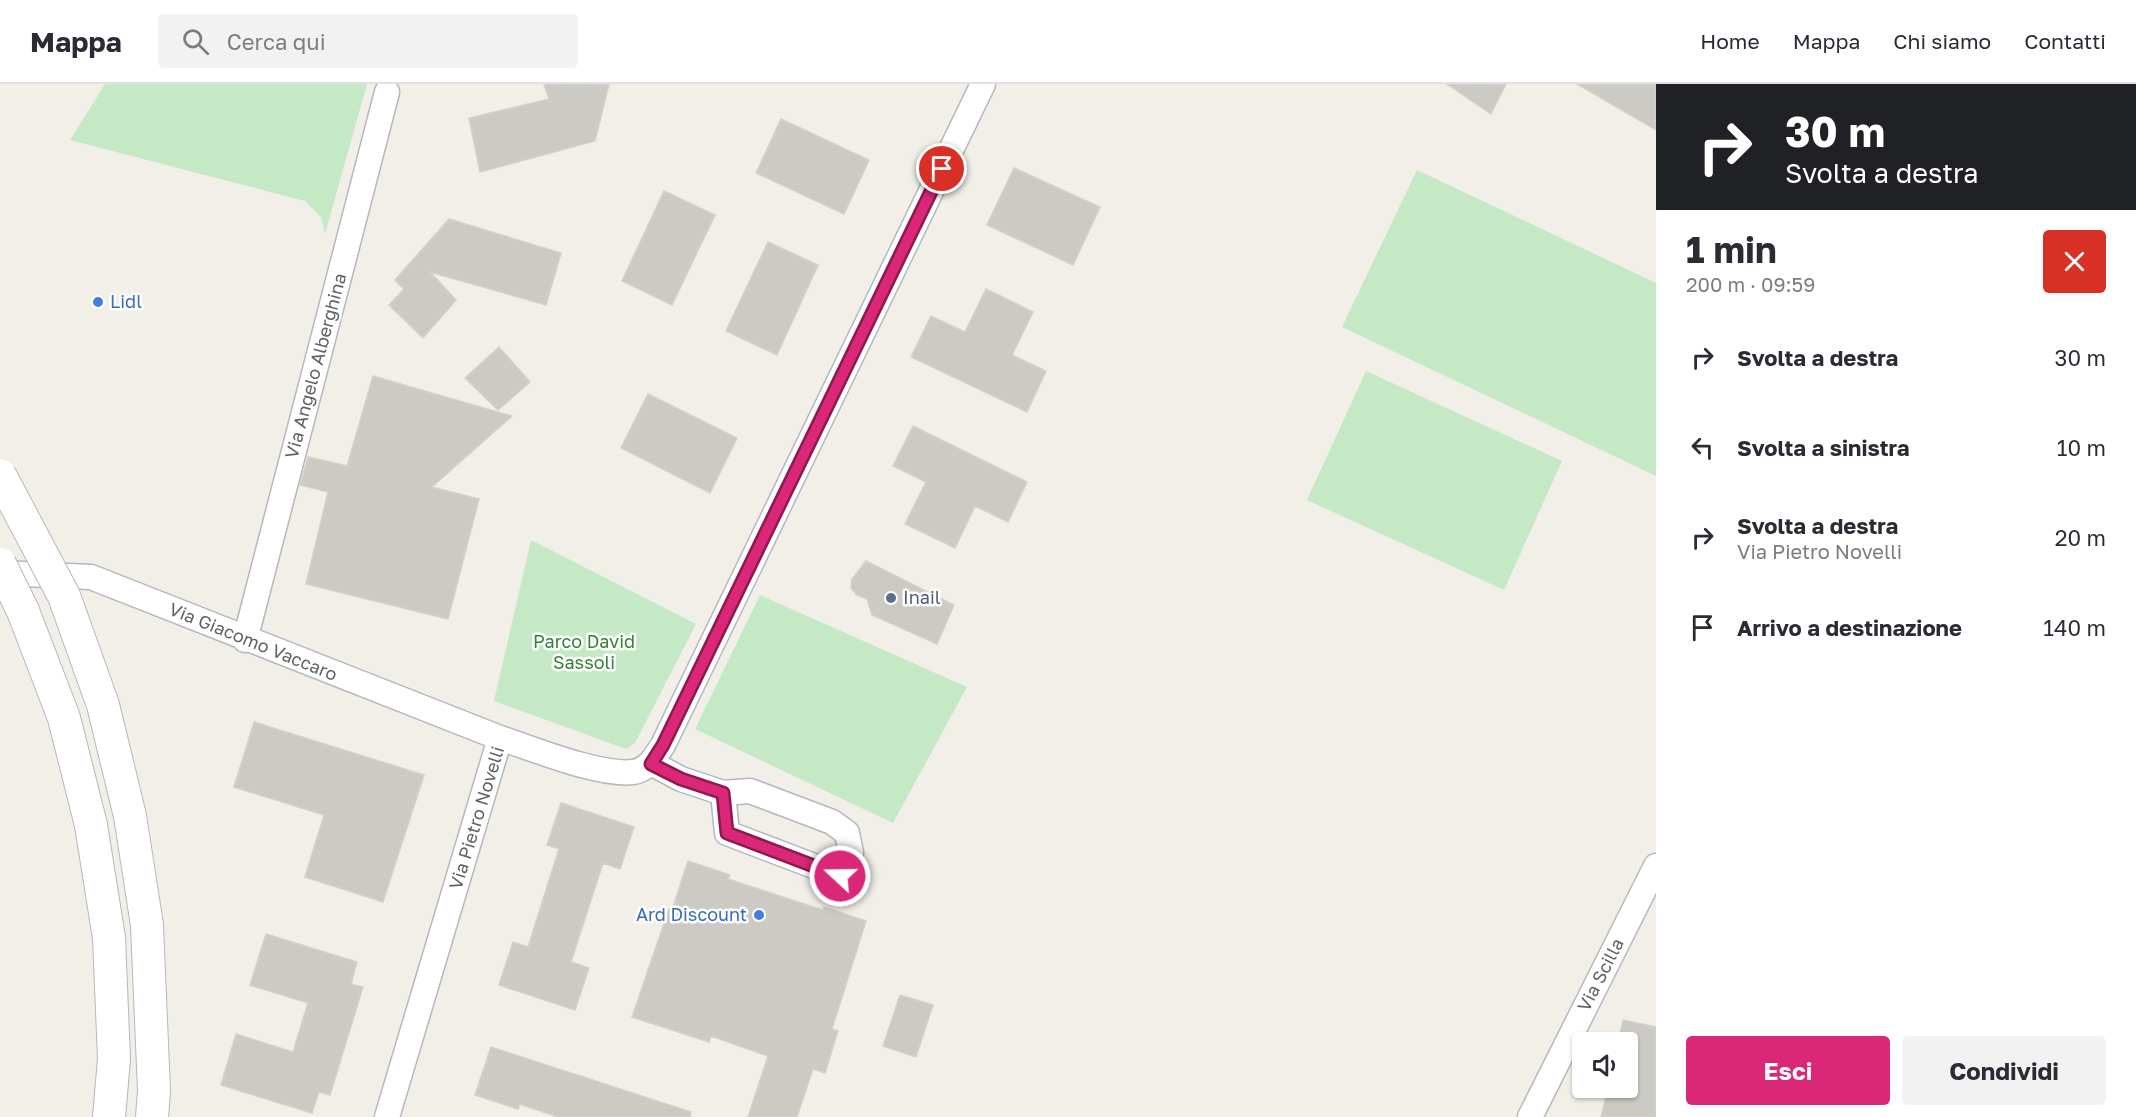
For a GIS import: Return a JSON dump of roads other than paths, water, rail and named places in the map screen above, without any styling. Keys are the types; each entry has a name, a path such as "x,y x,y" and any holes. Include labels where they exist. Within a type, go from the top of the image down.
{"street":[{"path":"723,793 727,833 840,876 850,853 847,833 832,822 750,791 723,793 681,779 651,764 668,734 983,84"},
{"name":"Via Angelo Alberghina","path":"245,640 387,92"},
{"path":"0,475 64,596 103,705 130,816 147,925 154,1091 152,1117"},
{"path":"0,564 23,611 64,718 91,825 110,938 114,1059 109,1117"},
{"name":"Via Giacomo Vaccaro","path":"0,573 91,577 245,640 500,738"},
{"name":"Via Pietro Novelli","path":"387,1117 500,738 605,770 634,772 651,764"},
{"name":"Via Scilla","path":"1530,1117 1656,866"}],"place":[{"name":"Lidl","path":"98,302"},
{"name":"Inail","path":"891,598"},
{"name":"Ard Discount","path":"759,915"}],"park label":[{"name":"Parco David Sassoli","path":"584,652"}]}
